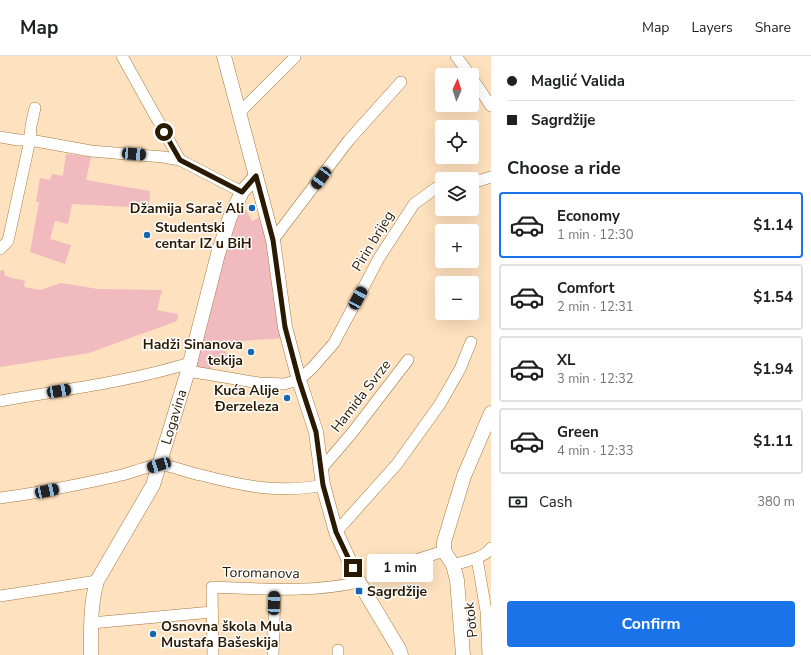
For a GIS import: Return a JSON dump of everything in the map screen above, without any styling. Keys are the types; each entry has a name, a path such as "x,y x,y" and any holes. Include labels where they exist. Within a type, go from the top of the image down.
{"street":[{"path":"122,56 180,160"},
{"path":"224,56 273,240 285,327 299,380 316,432 322,468 323,485 336,532 359,582 399,649 401,655"},
{"path":"456,56 465,68"},
{"path":"239,113 295,57"},
{"path":"273,240 349,140 401,82"},
{"path":"479,88 491,106"},
{"path":"0,249 8,241 30,140 35,108"},
{"path":"0,137 30,140 91,151 163,156 180,160 242,192"},
{"name":"Logavina","path":"91,655 93,594 97,581 152,485 189,367 218,254 230,218 242,192 256,176"},
{"path":"479,181 491,177"},
{"name":"Pirin brijeg","path":"299,380 313,367 334,343 379,258 414,204 435,189"},
{"path":"336,532 397,464 440,404 460,369 471,342"},
{"name":"Hamida Svrze","path":"322,468 352,433 408,360"},
{"path":"0,401 104,383 171,369 189,367 259,383 284,384 299,380"},
{"path":"464,655 457,580 453,565 444,551 444,542 464,476 491,413"},
{"path":"0,498 47,491 159,465 261,488 284,490 323,485"},
{"path":"453,565 477,558 491,548"},
{"path":"413,562 444,551"},
{"name":"Potok","path":"477,558 486,611 488,655"},
{"path":"0,596 97,581"},
{"name":"Toromanova","path":"212,612 212,587 274,590 344,586 359,582"},
{"path":"273,655 274,590"},
{"path":"92,623 212,612 213,655"}],"shaded area":[{"path":"66,154 91,157 86,180 150,191 149,208 72,204 68,224 55,221 50,239 71,245 65,264 30,252 39,202 36,202 40,178 50,180 52,174 63,176"},
{"path":"242,203 244,207 242,209 243,211 246,210 252,221 264,215 285,338 240,341 240,348 226,350 227,360 212,360 211,372 197,370 195,364 218,269"},
{"path":"4,270 5,276 25,281 24,287 40,290 61,283 98,289 162,290 157,310 178,314 177,321 89,353 0,367 0,271"}],"place":[{"name":"Džamija Sarač Ali","path":"252,208"},
{"name":"Studentski centar IZ u BiH","path":"147,235"},
{"name":"Hadži Sinanova tekija","path":"251,352"},
{"name":"Kuća Alije Đerzeleza","path":"287,398"},
{"name":"Sagrdžije","path":"359,591"},
{"name":"Osnovna škola Mula Mustafa Bašeskija","path":"153,634"}],"route":[{"path":"164,132 180,160 242,192 256,176 273,240 285,327 299,380 316,432 322,468 323,485 336,532 353,568"}]}
